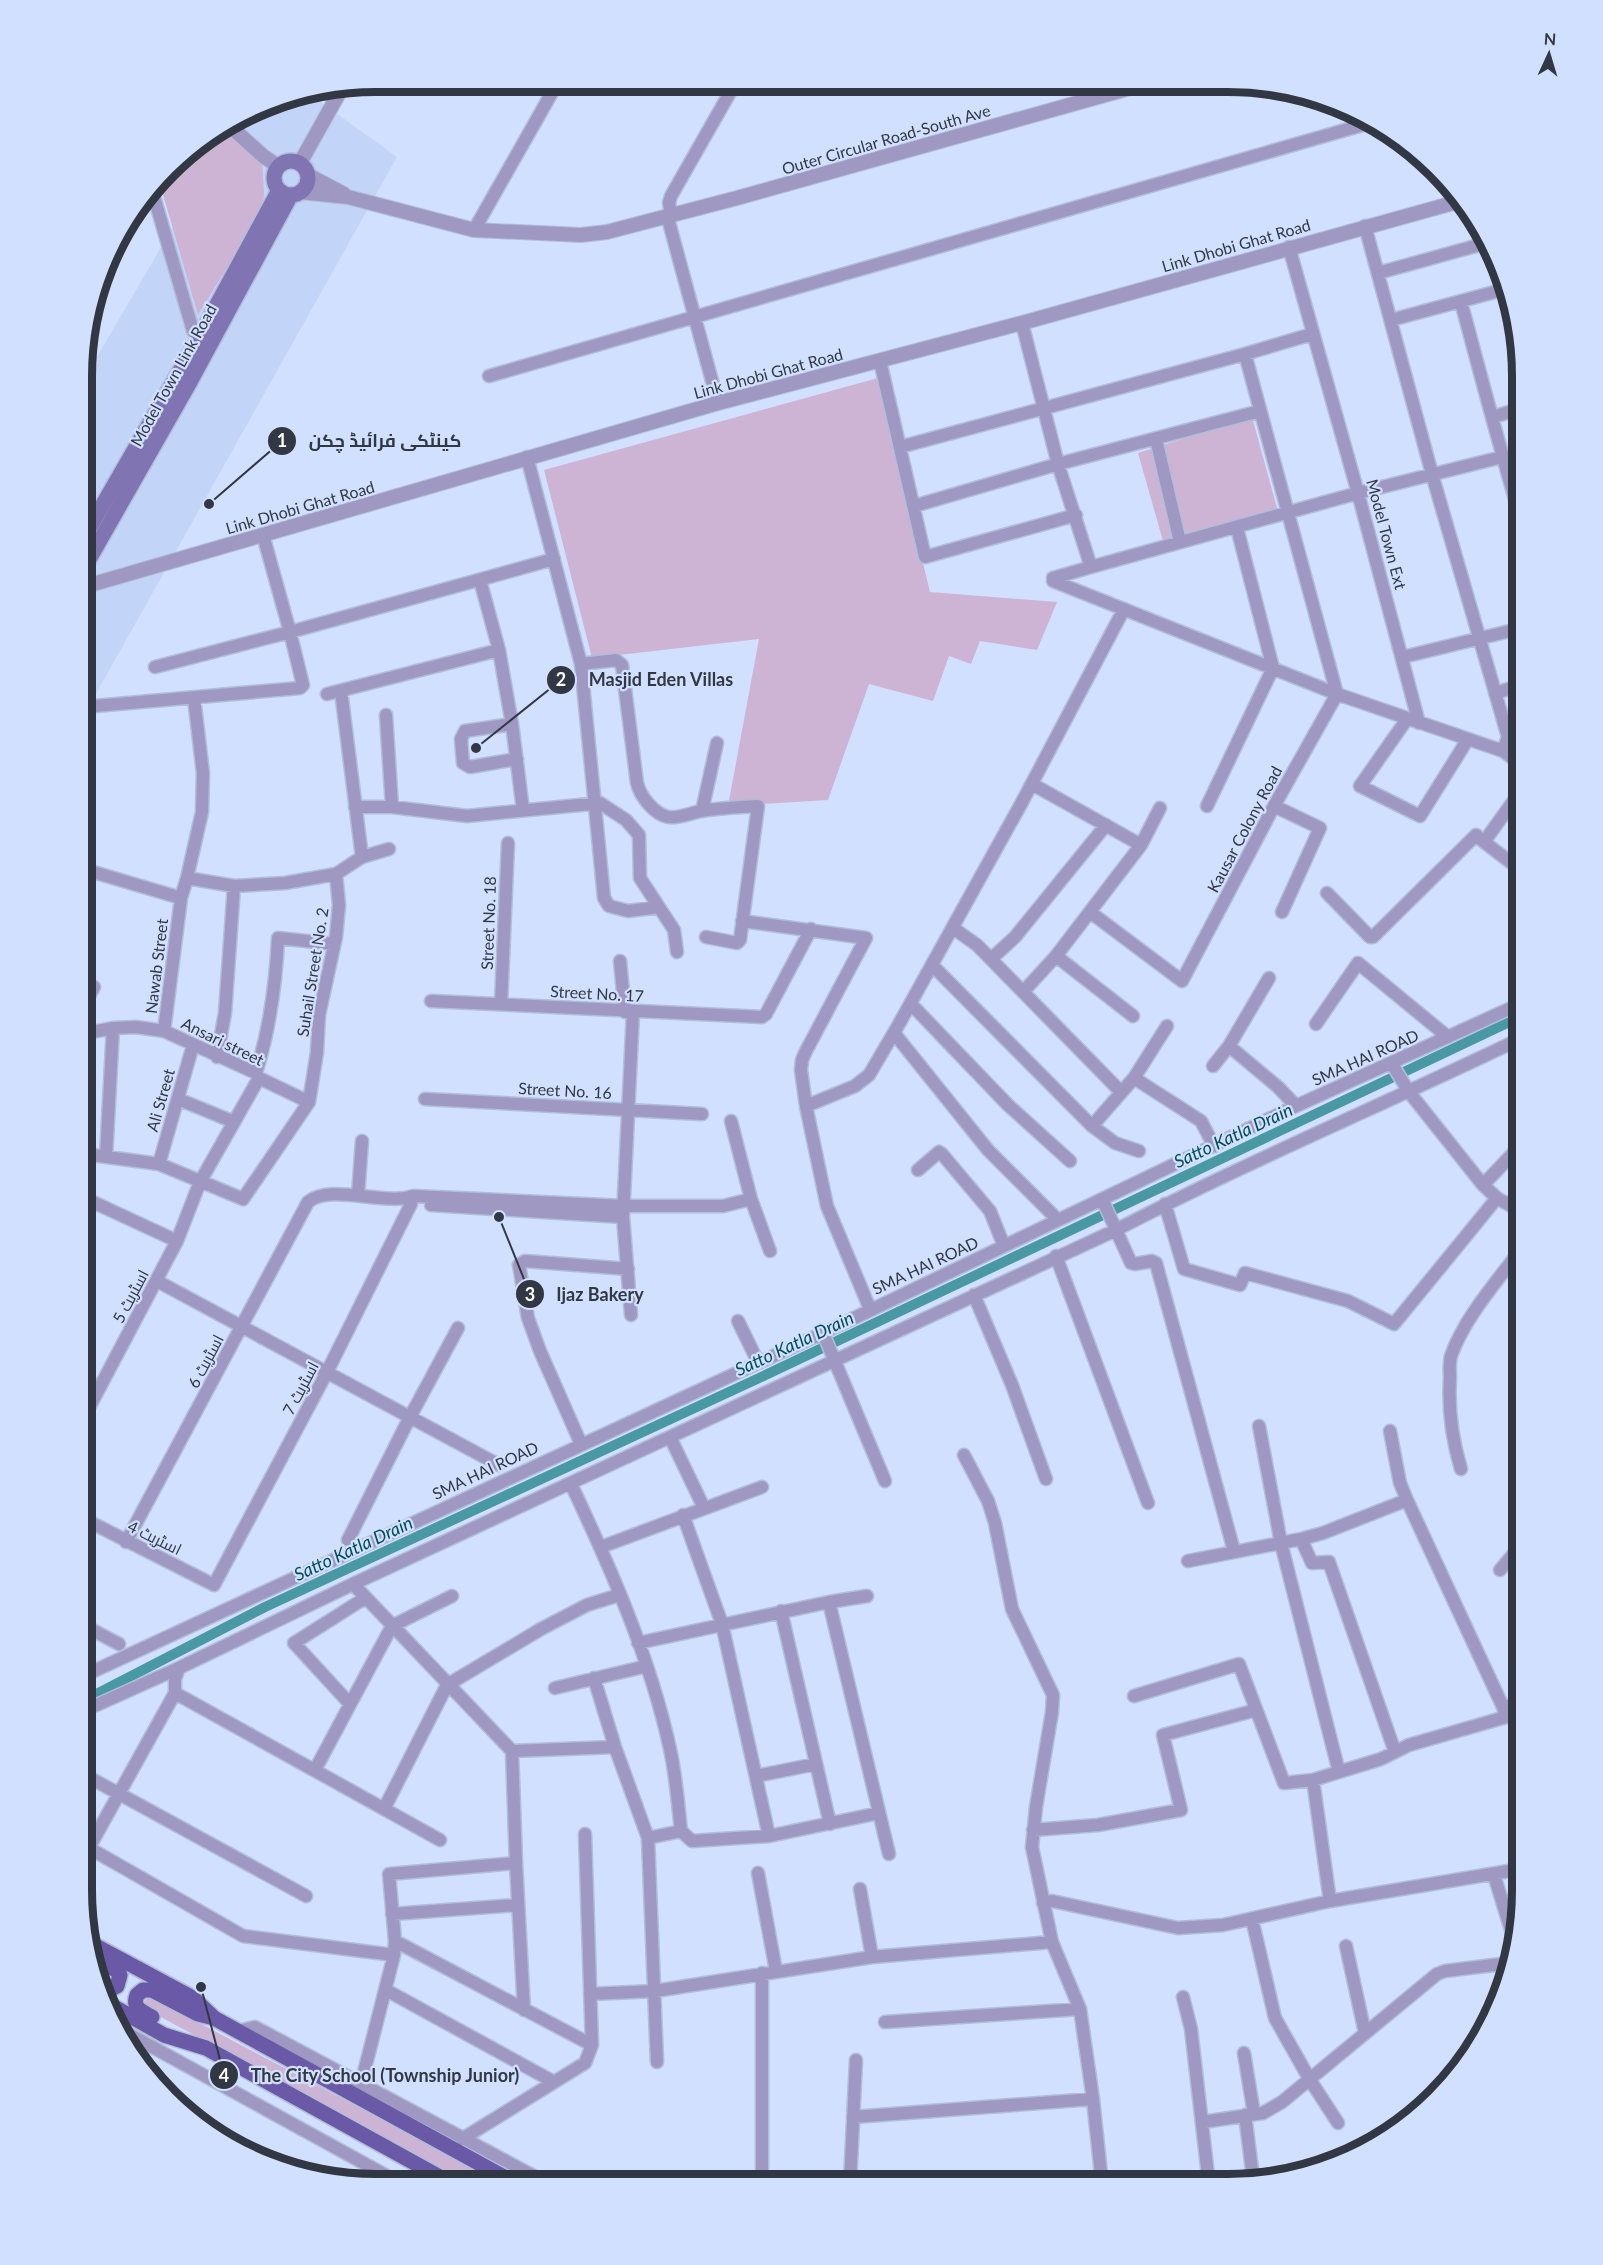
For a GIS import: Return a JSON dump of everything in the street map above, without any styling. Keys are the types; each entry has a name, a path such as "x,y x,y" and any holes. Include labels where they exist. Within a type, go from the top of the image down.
{"main road":[{"path":"292,161 304,169 306,185 290,192 274,179 278,166 292,161"},
{"name":"Model Town Link Road","path":"92,523 200,336 290,192"},
{"name":"Model Town Link Road","path":"92,554 190,381 290,192"},
{"path":"97,1947 193,1998 214,2018"},
{"path":"101,1962 116,1970 120,1975 117,1986 110,1989"},
{"path":"434,2174 137,2009 136,1996 139,1992 149,1989 198,2014 214,2018 498,2174"},
{"path":"118,2009 164,2035 206,2048"}],"street":[{"path":"474,230 552,92"},
{"path":"718,403 669,215 669,203 730,92"},
{"name":"Outer Circular Road-South Ave","path":"348,197 474,230 581,235 607,232 1116,92"},
{"path":"339,94 304,169 348,197"},
{"path":"489,376 1362,126"},
{"path":"234,130 263,156 278,166"},
{"path":"290,192 348,197"},
{"path":"154,198 193,331 200,336"},
{"name":"Link Dhobi Ghat Road","path":"92,584 718,403 1022,323 1453,203"},
{"path":"1365,226 1478,639 1508,737 1503,751"},
{"path":"1378,273 1479,245"},
{"name":"Model Town Ext","path":"1289,248 1403,657 1413,721"},
{"path":"1391,320 1498,291"},
{"path":"1461,302 1502,457 1512,477"},
{"path":"1022,323 1058,464 1091,567"},
{"path":"900,447 1312,334"},
{"path":"1245,354 1337,694"},
{"path":"880,361 925,557 1076,515"},
{"path":"914,506 1058,464 1260,411"},
{"path":"1493,417 1512,411"},
{"path":"1156,439 1180,542"},
{"path":"526,457 581,664 604,898 609,906 627,910 659,907"},
{"path":"1502,457 1358,493 1180,542 1053,578 1053,581 1337,694 1503,751 1512,758"},
{"path":"1207,806 1273,668 1237,528"},
{"path":"92,706 300,688 303,685 263,535"},
{"path":"155,667 554,559"},
{"path":"480,580 499,650 512,724 523,810"},
{"path":"806,1106 855,1086 868,1075 911,1004 1032,784 1124,609"},
{"path":"1403,657 1512,630"},
{"path":"327,694 499,650"},
{"path":"581,664 616,660 622,665 639,789 651,806 668,817 702,811 758,806 739,942 706,937"},
{"path":"1496,693 1512,689"},
{"path":"341,691 363,857"},
{"name":"Kausar Colony Road","path":"1090,912 1182,981 1274,806 1337,694"},
{"path":"181,898 202,812 203,773 194,698"},
{"path":"386,715 392,807"},
{"path":"1413,721 1360,786 1420,816 1468,739"},
{"path":"512,724 465,731 461,739 463,763 470,767 517,759"},
{"path":"1508,737 1512,736"},
{"path":"702,811 717,742"},
{"path":"1032,784 1141,845"},
{"path":"355,807 392,807 467,816 600,803 626,820 639,835 640,878 674,930 677,952"},
{"path":"1484,842 1512,803"},
{"path":"1274,806 1320,828 1282,912"},
{"path":"1023,992 1056,956 1141,845 1160,808"},
{"path":"991,959 1015,937 1106,825"},
{"path":"1327,893 1373,938 1476,835 1512,863"},
{"name":"Street No. 18","path":"501,1004 508,843"},
{"path":"187,878 234,886 285,883 336,874 363,857 388,849"},
{"name":"Nawab Street","path":"92,872 181,898 164,1031"},
{"name":"Suhail Street No. 2","path":"200,1182 243,1199 309,1102 317,1052 319,1015 334,944 339,904 336,874"},
{"path":"217,1057 225,1013 234,886"},
{"path":"742,921 866,938 802,1060 801,1070 806,1106 831,1219 870,1310"},
{"path":"952,928 977,945 1121,1092"},
{"name":"Street No. 17","path":"431,1001 762,1017 766,1014 811,929"},
{"name":"اسٹریٹ 5","path":"92,1402 157,1281 177,1241 200,1182 257,1075 265,1044 276,974 278,938 334,944"},
{"path":"1056,956 1134,1016"},
{"path":"620,962 629,1012 629,1110 624,1212 631,1315"},
{"path":"1316,1024 1358,963 1448,1037"},
{"path":"932,965 1092,1126 1114,1143 1140,1151"},
{"path":"1213,1066 1229,1046 1269,978"},
{"path":"92,990 94,987"},
{"path":"911,1004 1008,1105 1070,1161"},
{"name":"SMA HAI ROAD","path":"92,1672 758,1362 824,1336 870,1310 1058,1220 1103,1202 1296,1107 1394,1068 1448,1037 1512,1008"},
{"path":"1092,1126 1134,1078 1167,1026"},
{"name":"Ansari street","path":"92,1032 136,1027 164,1031 187,1040 309,1102"},
{"path":"106,1156 113,1028"},
{"path":"894,1033 988,1150 1058,1220"},
{"path":"92,1707 571,1484 833,1357 974,1295 1114,1225 1165,1204 1407,1089 1512,1042"},
{"name":"Ali Street","path":"159,1164 193,1045"},
{"path":"1229,1046 1278,1087 1296,1107"},
{"path":"1394,1068 1407,1089 1483,1185 1497,1198 1512,1206"},
{"path":"1134,1078 1201,1121 1214,1146"},
{"path":"178,1099 234,1122"},
{"name":"Street No. 16","path":"425,1099 702,1114"},
{"path":"732,1121 751,1199 770,1251"},
{"path":"362,1141 358,1195 408,1201 413,1196 624,1212 723,1206 751,1199"},
{"path":"918,1170 935,1154 939,1152 942,1154 990,1211 1004,1246"},
{"path":"92,1155 159,1164 200,1182"},
{"path":"1483,1185 1512,1155"},
{"name":"اسٹریٹ 6","path":"126,1542 308,1202 321,1195 358,1195"},
{"path":"1165,1204 1184,1269 1240,1285 1245,1273 1265,1277 1348,1301 1394,1324 1497,1198"},
{"name":"اسٹریٹ 7","path":"214,1585 327,1372 408,1201"},
{"path":"92,1202 177,1241"},
{"path":"1103,1202 1131,1263 1152,1261 1156,1263 1159,1270 1234,1551"},
{"path":"1056,1256 1148,1503"},
{"path":"581,1444 528,1318 519,1265 525,1261 628,1269"},
{"path":"1461,1469 1454,1443 1449,1406 1451,1358 1462,1334 1480,1305 1512,1262"},
{"path":"157,1281 499,1464"},
{"path":"974,1295 1012,1385 1046,1479"},
{"path":"738,1321 758,1362"},
{"path":"348,1540 458,1328"},
{"path":"824,1336 885,1481"},
{"path":"1259,1426 1281,1543 1339,1772"},
{"path":"1134,1696 1239,1664 1284,1783 1312,1780 1381,1760 1409,1745 1506,1717 1407,1500 1390,1431"},
{"path":"670,1437 704,1508"},
{"path":"964,1455 988,1501 995,1523 1012,1609 1053,1695 1032,1847 1052,1942 1080,2009 1101,2174"},
{"path":"571,1484 601,1547 647,1666 670,1750 681,1831 692,1841 769,1836 879,1813"},
{"path":"601,1547 762,1487"},
{"path":"1188,1561 1323,1533 1407,1500"},
{"path":"683,1515 722,1624 769,1836"},
{"name":"اسٹریٹ 4","path":"92,1523 214,1585"},
{"path":"1301,1539 1312,1563 1329,1562 1395,1752"},
{"path":"1500,1570 1512,1556"},
{"path":"353,1584 512,1751 524,2010"},
{"path":"384,1809 447,1685 541,1629 587,1605 619,1595"},
{"path":"315,1770 392,1626 452,1596"},
{"path":"638,1643 781,1611 867,1596"},
{"path":"350,1704 294,1643 365,1598"},
{"path":"829,1602 889,1854"},
{"path":"781,1611 830,1824"},
{"path":"92,1630 119,1644"},
{"path":"555,1688 647,1666"},
{"path":"92,1844 175,1693 175,1679 179,1668"},
{"path":"594,1678 615,1747 648,1838 657,2062"},
{"path":"175,1693 440,1839"},
{"path":"1503,1707 1512,1706"},
{"path":"1033,1830 1098,1825 1181,1810 1163,1735 1256,1710"},
{"path":"512,1751 615,1747"},
{"path":"756,1776 816,1764"},
{"path":"92,1779 306,1896"},
{"path":"1312,1780 1330,1901"},
{"path":"648,1838 681,1831"},
{"path":"462,2139 585,2063 592,2045 585,1833"},
{"path":"92,1849 243,1936 394,1955"},
{"path":"361,2084 394,1955 395,1941 389,1874 516,1863"},
{"path":"1042,1903 1052,1902 1178,1929 1223,1925 1330,1901 1512,1871"},
{"path":"758,1873 776,1971"},
{"path":"1494,1875 1509,1924"},
{"path":"860,1889 872,1957"},
{"path":"392,1914 518,1905"},
{"path":"1252,1918 1275,2018 1310,2080 1338,2123"},
{"path":"395,1941 592,2045"},
{"path":"590,1994 655,1990 872,1957 1052,1942"},
{"path":"1346,1946 1365,2033"},
{"path":"1203,2122 1263,2112 1282,2102 1437,1974 1445,1971 1501,1967"},
{"path":"762,1973 762,2174"},
{"path":"386,1990 554,2082"},
{"path":"1183,1997 1191,2029 1208,2174"},
{"path":"885,2022 1080,2009"},
{"path":"238,2031 255,2027 529,2174"},
{"path":"132,2036 383,2174"},
{"path":"1244,2053 1253,2172"},
{"path":"850,2174 856,2060"},
{"path":"853,2117 1093,2099"}],"shaded area":[{"path":"315,98 397,157 92,701 92,365 228,133 267,113"},
{"path":"232,131 262,161 263,208 198,315 161,189 188,162"},
{"path":"878,378 930,592 1057,602 1037,650 980,641 971,664 949,656 933,701 869,684 828,800 728,806 759,639 592,658 544,470"},
{"path":"1252,417 1277,508 1163,541 1138,453"},
{"path":"148,1998 152,1998 485,2174 451,2174 146,2009 143,2003"}],"waterway":[{"name":"Satto Katla Drain","path":"92,1696 265,1607 757,1379 1512,1021"}],"place":[{"name":"کینٹکی فرائیڈ چکن","path":"209,504"},
{"name":"Masjid Eden Villas","path":"476,748"},
{"name":"Ijaz Bakery","path":"499,1217"},
{"name":"The City School (Township Junior)","path":"201,1987"}]}
